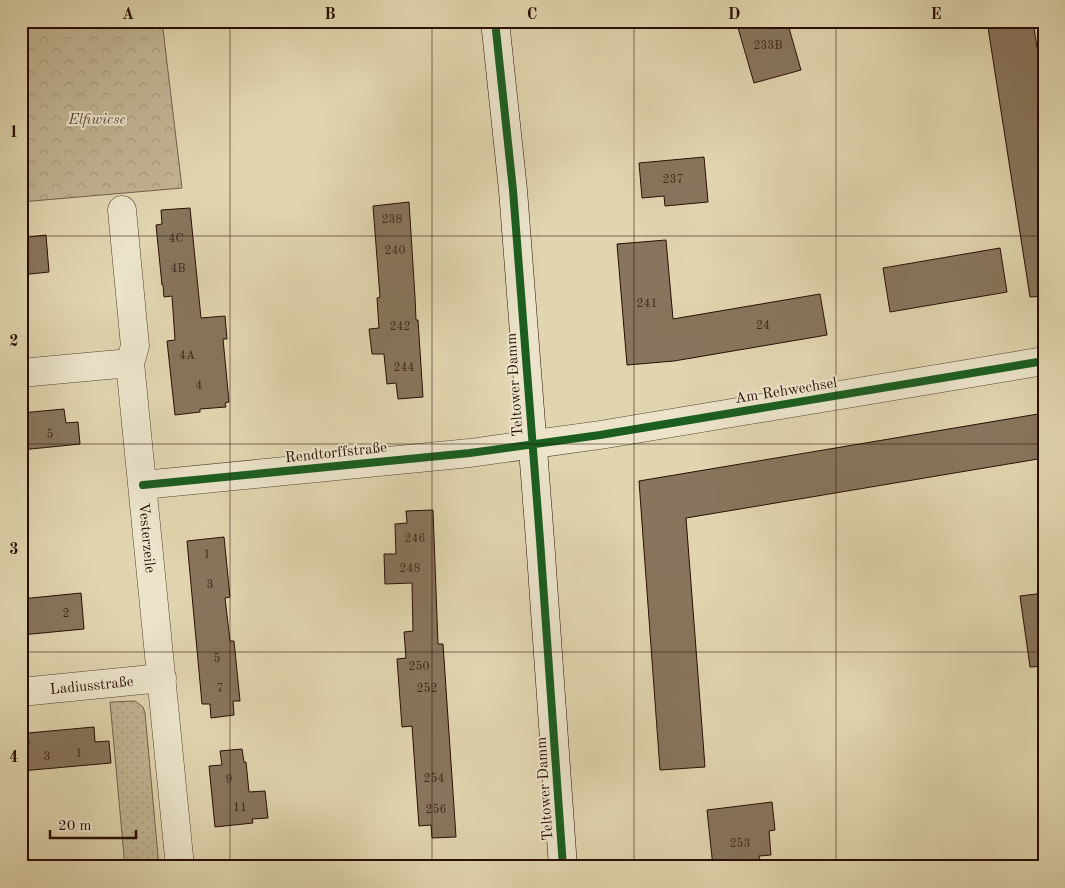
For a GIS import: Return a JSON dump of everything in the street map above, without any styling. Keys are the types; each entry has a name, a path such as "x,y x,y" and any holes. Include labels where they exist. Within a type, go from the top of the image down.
{"street":[{"name":"Teltower Damm","path":"495,21 513,190 563,867"},
{"name":"Vesterzeile","path":"122,210 135,346 130,363 180,867"},
{"name":"Am Rehwechsel","path":"532,444 1044,361"},
{"path":"21,373 130,363"},
{"name":"Rendtorffstraße","path":"143,485 470,453 532,444"},
{"name":"Ladiusstraße","path":"21,692 162,678"}],"green space":[{"name":"Elfiwiese","path":"21,21 162,21 182,188 21,202"},
{"path":"135,701 143,707 145,713 159,867 125,867 110,702"}],"building":[{"path":"736,21 787,21 801,70 754,83"},
{"path":"987,21 1033,21 1044,93 1044,296 1030,297"},
{"path":"704,157 708,202 665,206 664,196 642,198 639,163"},
{"path":"409,202 423,397 398,399 396,383 387,384 384,354 372,354 369,329 379,328 377,298 380,297 373,206"},
{"path":"190,208 201,318 225,316 227,339 223,339 229,402 225,403 226,407 200,409 200,412 175,415 167,341 175,340 172,296 164,297 156,225 162,224 161,210"},
{"path":"46,235 49,272 21,275 21,238"},
{"path":"666,240 673,319 820,294 827,335 674,361 627,365 617,244"},
{"path":"1000,248 1007,292 890,312 883,268"},
{"path":"64,409 66,423 78,422 80,444 21,450 21,413"},
{"path":"1044,413 1044,458 686,518 705,767 660,770 639,481"},
{"path":"433,510 438,644 443,644 456,837 432,838 431,825 419,826 412,726 402,727 397,659 406,658 404,632 413,631 412,583 385,584 384,554 396,554 395,524 407,523 406,511"},
{"path":"224,537 230,597 225,598 230,641 234,641 240,701 233,701 234,715 211,718 210,704 202,704 187,541"},
{"path":"81,593 84,629 21,635 21,599"},
{"path":"1044,593 1044,666 1030,667 1020,596"},
{"path":"94,727 95,742 109,741 111,763 21,771 21,744 29,744 28,733"},
{"path":"242,749 244,762 246,762 249,792 265,791 268,818 252,819 253,823 215,827 209,766 222,765 220,751"},
{"path":"772,802 775,830 769,831 771,855 759,856 761,867 713,867 707,810"}],"cycle path":[{"path":"495,21 513,190 563,867"},
{"path":"143,485 470,453 600,435 1044,361"}]}
